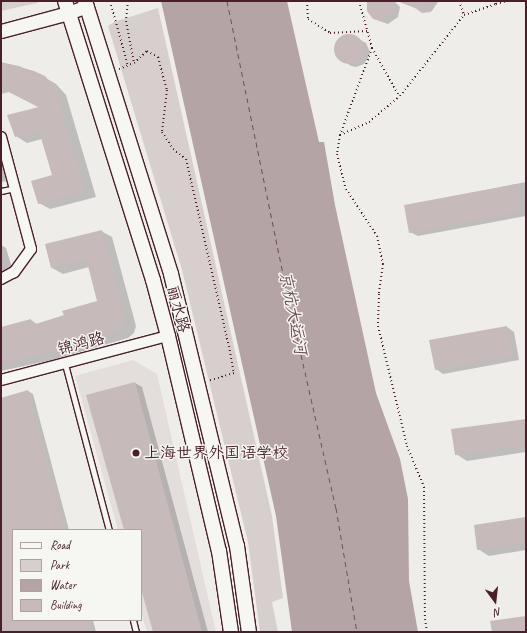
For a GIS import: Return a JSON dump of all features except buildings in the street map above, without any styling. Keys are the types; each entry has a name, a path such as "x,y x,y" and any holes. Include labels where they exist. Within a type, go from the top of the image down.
{"main road":[{"name":"丽水路","path":"86,4 171,274 237,546 249,632"},
{"name":"丽水路","path":"66,7 153,280 168,336 219,551 231,632"}],"street":[{"path":"1,30 66,7 86,4"},
{"path":"1,136 31,248 14,272 1,278"},
{"name":"锦鸿路","path":"1,380 168,336"}],"lane":[{"path":"1,191 15,188"},
{"path":"65,364 109,529"},
{"path":"133,621 136,632"}],"path":[{"path":"110,1 128,66"},
{"path":"128,1 126,21 134,64"},
{"path":"307,1 308,19 330,34 367,31"},
{"path":"359,1 372,48 400,96"},
{"path":"459,1 464,15"},
{"path":"340,135 369,122 400,96 464,15 496,2 507,1"},
{"path":"372,48 340,135 336,154 346,189 377,236 384,264 379,294 378,326 407,446 424,487 425,619 427,632"},
{"path":"116,70 134,64 147,51 158,57 167,90 162,132 172,149 186,159 234,373 205,382"}],"shaded area":[{"name":"上海世界外国语学校","path":"133,360 157,374 216,632 147,632 142,615 142,529 118,529 75,376"}],"green space":[{"path":"1,1 39,1 37,3 1,11"},
{"path":"158,8 272,516 283,598 272,602 278,632 260,632 248,542 182,270 108,26 114,22"}],"water":[{"name":"京杭大运河","path":"161,1 287,1 319,142 324,142 335,205 376,393 400,459 408,499 409,581 418,632 292,632 276,516"}],"ferry route":[{"path":"227,1 287,293 336,508 357,632"}],"place":[{"name":"上海世界外国语学校","path":"136,453"}]}
